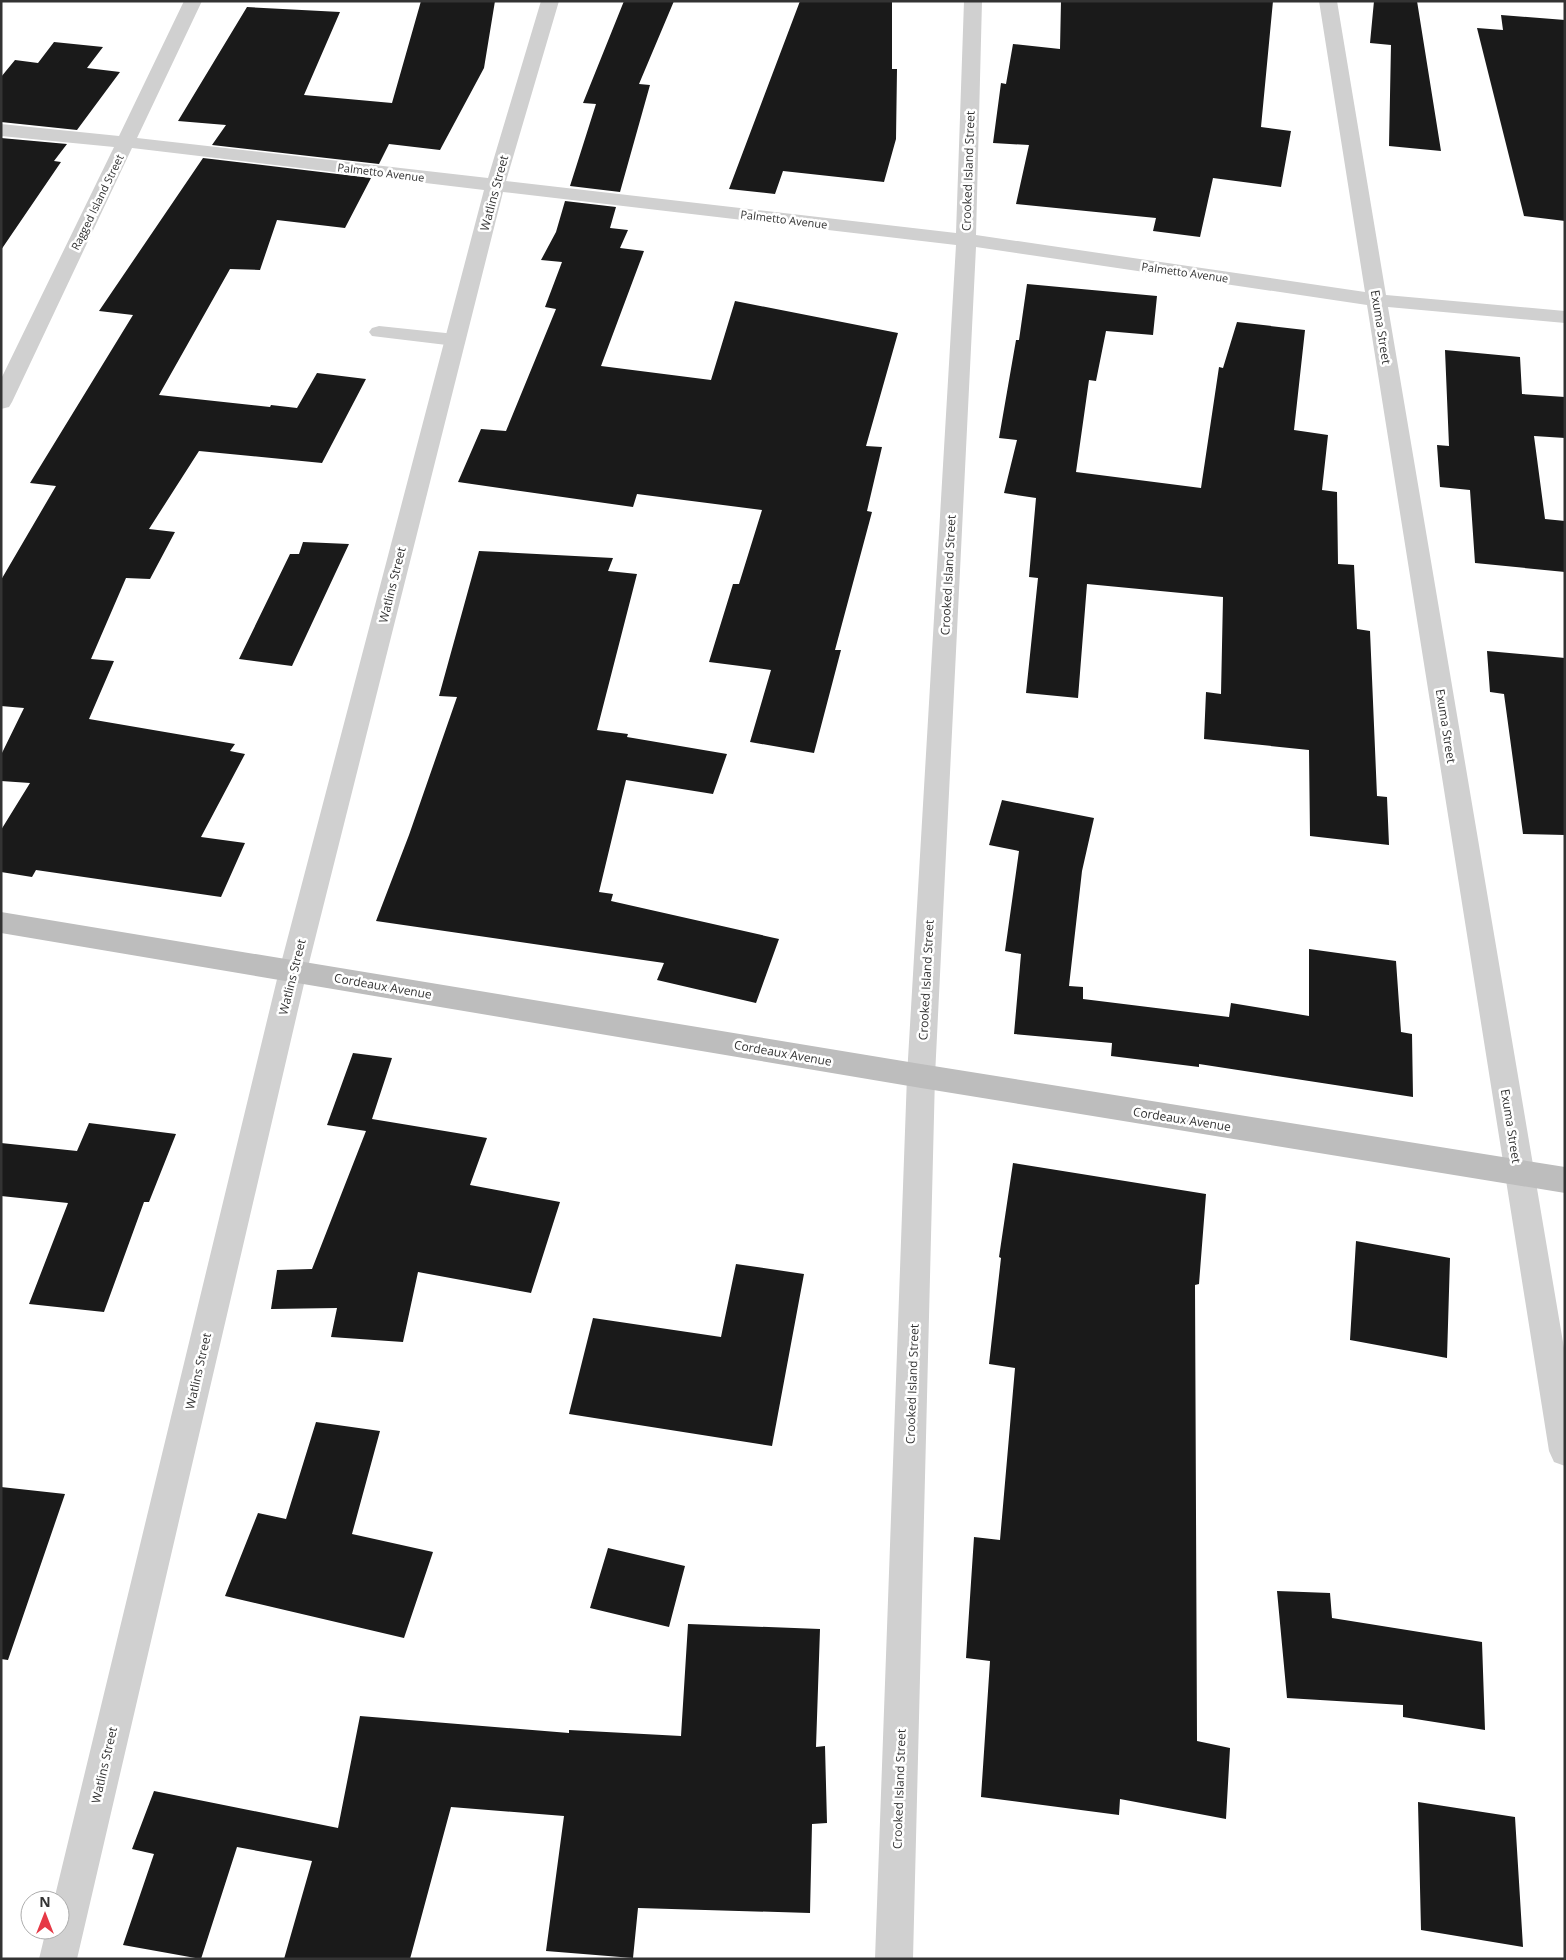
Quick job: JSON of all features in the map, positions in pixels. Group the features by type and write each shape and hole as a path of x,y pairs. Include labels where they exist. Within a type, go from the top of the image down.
{"street":[{"name":"Ragged Island Street","path":"1,402 193,1"},
{"name":"Watlins Street","path":"58,1959 293,971 495,186 550,1"},
{"name":"Crooked Island Street","path":"894,1959 921,1076 966,240 973,1"},
{"name":"Exuma Street","path":"1328,1 1565,1452"},
{"name":"Palmetto Avenue","path":"1,130 126,142 966,240 1377,300 1565,317"},
{"name":"Cordeaux Avenue","path":"1,922 921,1076 1565,1180"}],"lane":[{"path":"379,332 455,340"}],"building":[{"path":"421,1 495,1 484,68 440,150 389,144 379,164 212,145 226,125 178,121 247,7 340,12 304,95 392,103"},
{"path":"624,1 674,1 639,84 650,85 620,192 570,186 596,104 583,103"},
{"path":"800,1 892,1 892,69 897,69 896,139 884,182 783,171 775,194 729,189"},
{"path":"1061,1 1273,1 1261,127 1291,131 1281,187 1213,178 1200,237 1153,231 1156,218 1016,204 1029,145 993,143 1001,83 1006,84 1013,44 1060,49"},
{"path":"1374,1 1417,1 1441,151 1389,146 1391,45 1370,43"},
{"path":"1501,15 1565,20 1565,221 1524,216 1477,28 1503,30"},
{"path":"54,42 103,47 87,68 120,72 77,130 1,122 1,77 15,60 38,63"},
{"path":"1,138 67,144 54,161 61,162 1,250"},
{"path":"203,158 371,178 345,228 277,220 260,270 230,269 159,395 270,407 271,405 297,408 317,373 366,379 322,463 199,451 149,529 175,532 150,579 126,578 91,659 114,661 89,719 235,744 230,751 245,754 201,837 245,843 221,897 36,870 32,877 1,872 1,830 30,783 1,781 1,755 24,708 1,706 1,580 56,486 30,483 133,315 99,311"},
{"path":"565,201 616,207 610,228 628,230 620,248 644,251 601,366 711,380 735,301 898,333 866,446 882,447 867,511 872,512 835,650 841,650 814,753 750,742 771,670 709,662 733,584 739,584 762,510 637,494 633,507 458,482 481,429 506,431 556,309 545,307 562,262 541,260 556,232"},
{"path":"1027,284 1157,296 1153,335 1106,331 1096,381 1089,380 1076,472 1201,488 1219,367 1223,368 1237,322 1305,330 1294,430 1328,435 1322,490 1337,492 1338,564 1354,565 1357,629 1370,631 1377,796 1387,797 1389,845 1310,836 1309,750 1204,739 1206,692 1221,694 1223,597 1087,584 1078,698 1026,693 1038,578 1029,577 1036,498 1004,493 1017,440 999,438 1016,340 1019,340"},
{"path":"1445,350 1520,357 1522,394 1565,397 1565,438 1534,436 1545,519 1565,521 1565,572 1475,563 1470,490 1440,487 1437,445 1449,446"},
{"path":"303,542 349,544 292,666 239,659 290,554 299,554"},
{"path":"479,551 613,558 608,571 637,574 597,730 628,734 627,737 727,754 713,794 626,780 599,892 613,894 611,901 779,939 756,1003 657,980 664,963 376,921 409,835 457,697 439,696"},
{"path":"1487,651 1565,658 1565,835 1523,834 1504,694 1490,692"},
{"path":"1002,800 1094,818 1082,871 1069,986 1083,987 1083,999 1229,1017 1231,1003 1309,1016 1309,949 1396,961 1401,1032 1412,1034 1413,1097 1199,1064 1199,1067 1111,1056 1112,1043 1014,1034 1021,954 1005,951 1019,851 989,845"},
{"path":"353,1053 392,1058 372,1119 487,1138 470,1185 560,1202 531,1293 418,1272 403,1342 331,1337 337,1308 271,1309 277,1270 312,1269 366,1131 327,1125"},
{"path":"89,1123 176,1134 149,1202 144,1202 104,1312 29,1304 68,1203 1,1196 1,1143 77,1151"},
{"path":"1013,1163 1206,1194 1199,1284 1195,1285 1197,1741 1230,1748 1226,1819 1120,1799 1119,1815 981,1797 990,1661 966,1658 974,1537 1000,1540 1015,1368 989,1364 1001,1258 999,1257"},
{"path":"1356,1241 1450,1258 1447,1358 1350,1340"},
{"path":"736,1264 804,1274 772,1446 569,1414 593,1318 721,1337"},
{"path":"316,1422 380,1431 352,1534 433,1552 404,1638 225,1596 258,1513 286,1519"},
{"path":"1,1487 65,1494 8,1660 1,1659"},
{"path":"608,1548 685,1566 669,1627 590,1608"},
{"path":"1277,1591 1330,1593 1332,1618 1482,1642 1485,1730 1403,1717 1403,1705 1287,1698"},
{"path":"688,1624 820,1629 816,1747 825,1746 827,1823 812,1824 810,1913 638,1908 633,1958 546,1951 564,1816 451,1807 410,1959 284,1959 312,1861 237,1847 201,1959 123,1945 154,1854 132,1849 154,1791 338,1828 360,1716 569,1733 569,1730 681,1736"},
{"path":"1418,1802 1515,1817 1523,1947 1421,1930"}]}
